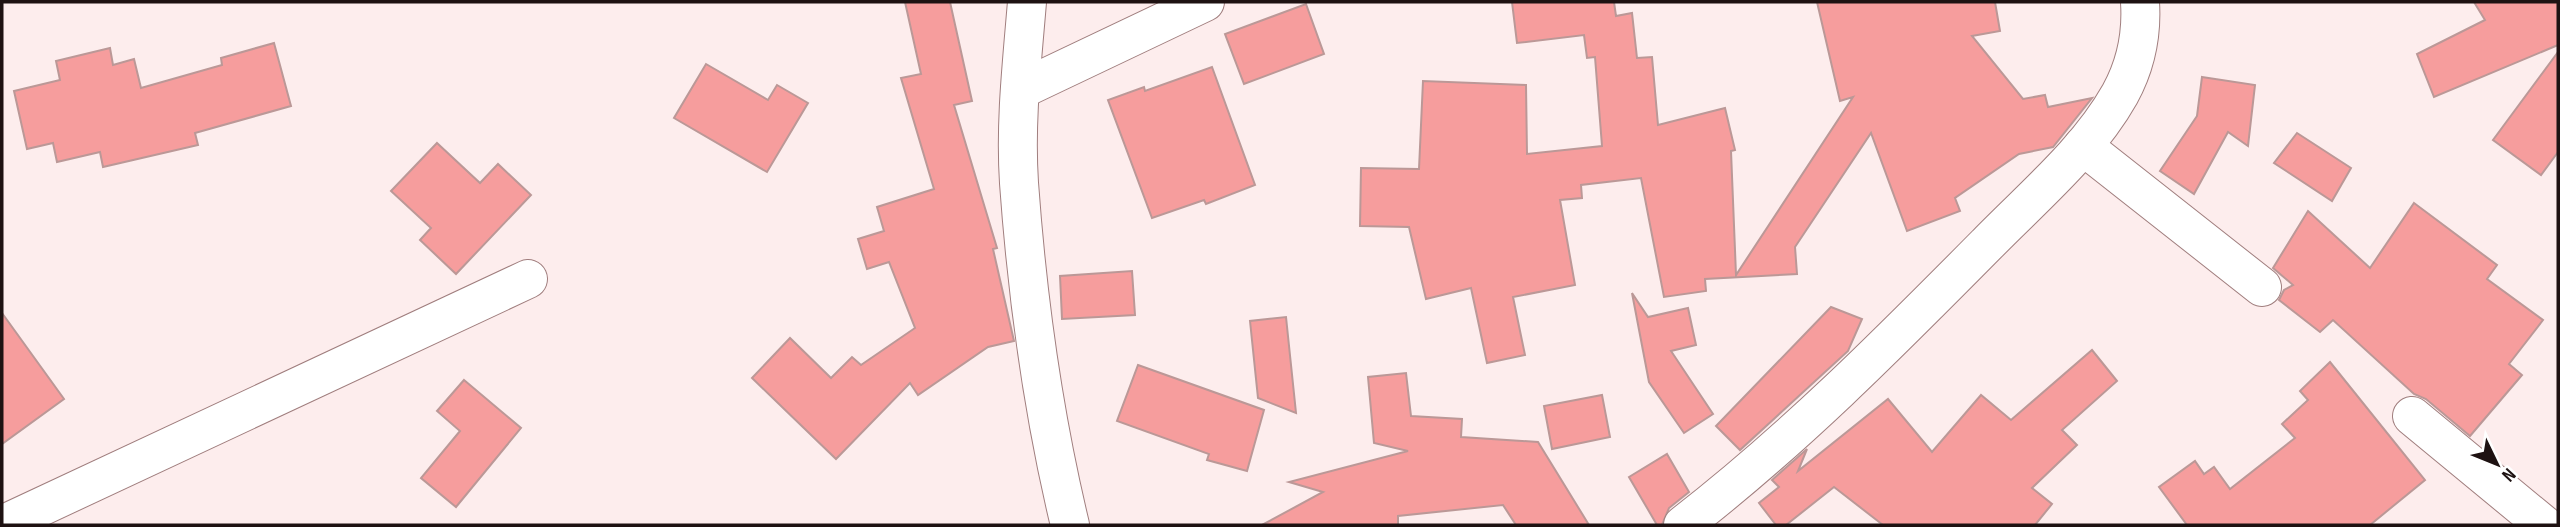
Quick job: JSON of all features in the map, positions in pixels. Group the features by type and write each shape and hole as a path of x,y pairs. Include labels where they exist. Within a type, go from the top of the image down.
{"street":[{"path":"1027,2 1020,90 1019,181 1035,330 1070,525"},
{"path":"1020,90 1205,2"},
{"path":"1683,525 1748,475 1847,386 2083,146 2121,92 2142,35 2140,2"},
{"path":"2083,146 2262,287"},
{"path":"2,525 528,279"},
{"path":"2412,415 2544,525"}],"building":[{"path":"905,2 950,2 972,101 954,105 997,248 993,249 1014,341 988,347 918,395 910,383 836,459 752,378 790,338 831,378 852,357 861,365 915,328 889,262 867,269 858,239 884,231 877,207 934,189 901,78 921,74"},
{"path":"1512,2 1614,2 1616,16 1632,13 1637,58 1652,57 1658,125 1725,108 1735,150 1731,151 1736,275 1853,97 1840,101 1817,2 1995,2 2000,31 1972,36 2023,99 2045,95 2048,107 2092,98 2053,147 2019,154 1955,198 1960,211 1907,231 1871,133 1795,247 1797,274 1705,279 1706,291 1664,297 1641,178 1581,185 1582,198 1560,200 1575,285 1513,297 1525,355 1487,363 1471,288 1426,299 1409,227 1360,226 1361,168 1419,169 1423,81 1526,85 1527,154 1602,146 1595,57 1587,58 1584,35 1517,43"},
{"path":"2474,2 2558,2 2558,45 2434,97 2417,54 2485,20"},
{"path":"1306,4 1324,54 1244,84 1225,34"},
{"path":"274,43 291,106 195,133 198,145 103,167 100,152 57,162 53,143 27,149 14,91 60,80 56,61 110,48 113,65 134,59 141,88 222,65 221,58"},
{"path":"2558,52 2558,152 2541,175 2493,140"},
{"path":"706,64 768,100 777,85 808,103 767,172 674,118"},
{"path":"1212,67 1255,185 1206,204 1204,200 1152,218 1108,100 1144,87 1145,91"},
{"path":"2202,77 2255,85 2248,146 2228,132 2194,194 2160,171 2197,116"},
{"path":"2297,133 2351,168 2332,201 2274,163"},
{"path":"437,143 480,183 498,164 531,195 456,274 420,240 431,228 391,191"},
{"path":"2414,203 2497,265 2487,279 2543,320 2509,364 2522,375 2470,436 2426,399 2414,394 2333,320 2320,332 2279,300 2284,290 2293,285 2273,268 2308,211 2370,268"},
{"path":"1132,271 1135,315 1062,319 1060,276"},
{"path":"1632,293 1648,317 1688,308 1696,345 1671,351 1713,414 1684,433 1649,382"},
{"path":"1831,307 1862,319 1848,351 1740,450 1716,426"},
{"path":"2,313 64,399 2,444"},
{"path":"1286,317 1296,413 1258,398 1250,321"},
{"path":"2092,350 2117,381 2062,430 2077,445 2032,488 2052,504 2035,525 1883,525 1834,487 1786,525 1776,525 1759,503 1779,487 1772,480 1807,449 1798,471 1888,399 1932,452 1981,395 2011,420"},
{"path":"2330,362 2425,480 2370,525 2187,525 2159,487 2195,461 2204,474 2214,467 2230,489 2295,438 2282,424 2308,400 2300,391"},
{"path":"1138,365 1264,410 1247,471 1207,460 1209,454 1117,421"},
{"path":"1406,373 1411,416 1462,419 1461,437 1538,442 1589,525 1516,525 1503,505 1398,516 1398,525 1262,525 1323,492 1289,482 1408,451 1374,443 1368,377"},
{"path":"464,380 521,428 456,507 421,478 460,431 437,411"},
{"path":"1602,395 1610,437 1552,449 1544,406"},
{"path":"1667,454 1689,492 1669,508 1662,525 1657,525 1629,477"}]}
